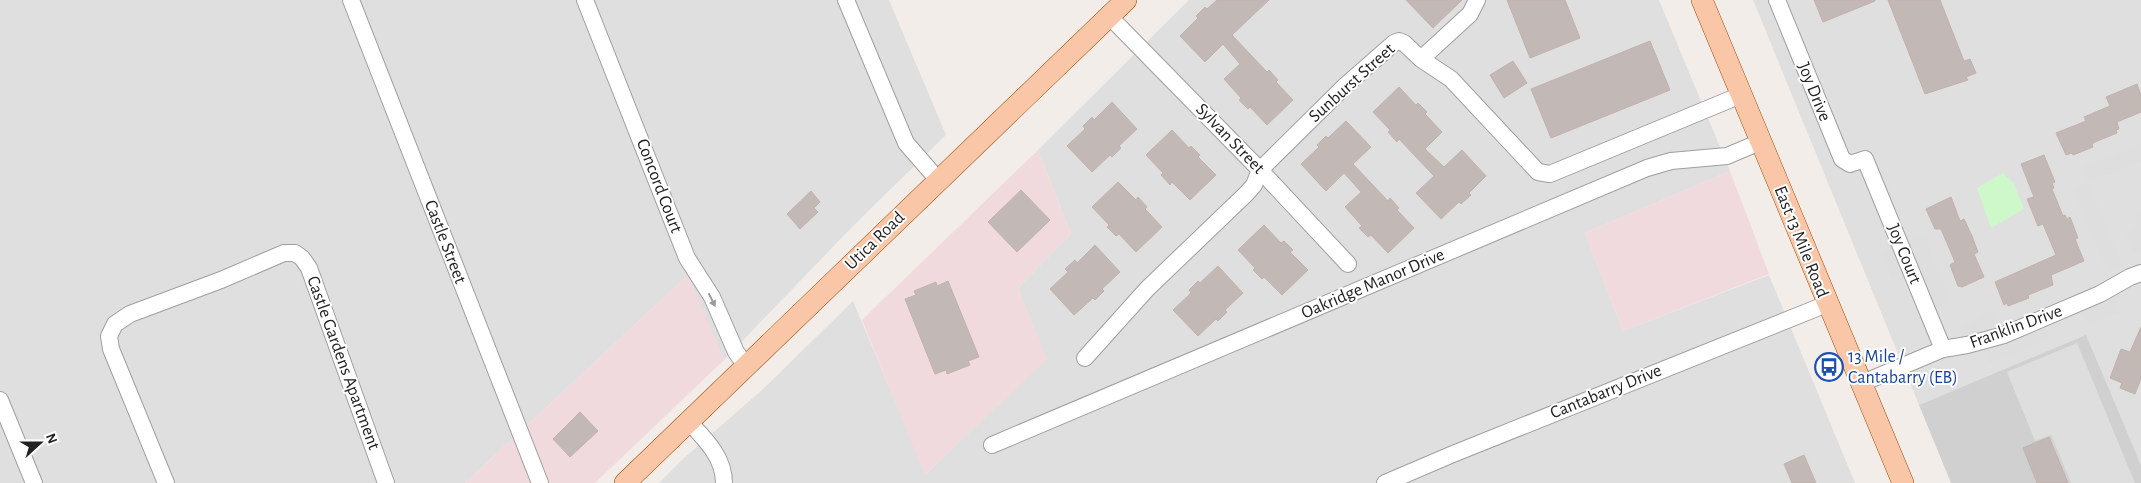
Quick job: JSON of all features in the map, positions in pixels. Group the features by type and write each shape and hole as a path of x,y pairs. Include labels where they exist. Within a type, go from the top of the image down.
{"main road":[{"name":"Utica Road","path":"624,483 1126,0"},
{"name":"East 13 Mile Road","path":"1702,0 1860,384 1903,483"}],"street":[{"name":"Castle Street","path":"350,0 540,483"},
{"name":"Concord Court","path":"585,0 687,258 712,297 736,352 746,366"},
{"path":"846,0 906,143 939,181"},
{"path":"1421,59 1470,14 1477,0"},
{"name":"Joy Drive","path":"1777,0 1842,159 1850,164 1865,159"},
{"name":"Sylvan Street","path":"1110,17 1260,170 1348,264"},
{"name":"Sunburst Street","path":"1085,358 1147,289 1246,194 1254,185 1260,170 1346,85 1398,41 1404,42 1421,59 1451,79 1538,172 1550,174 1741,95"},
{"name":"Oakridge Manor Drive","path":"992,445 1646,168 1671,162 1727,156 1760,142"},
{"name":"Joy Court","path":"1865,159 1943,349"},
{"name":"Castle Gardens Apartment","path":"166,483 111,348 109,336 115,324 130,314 284,253 295,253 302,258 309,268 386,483"},
{"name":"Franklin Drive","path":"1860,384 1943,349 1967,346 2004,334 2100,294 2141,273"},
{"name":"Cantabarry Drive","path":"1386,483 1453,454 1827,304"},
{"path":"0,400 34,483"},
{"path":"688,421 720,459 724,468 724,483"}],"shaded area":[{"path":"0,0 889,0 946,135 852,227 724,360 687,276 465,483 0,483"},
{"path":"1189,0 1659,0 1730,171 1585,233 1623,331 1769,275 1855,483 659,483 684,458 762,390 853,301 926,474 1046,359 1018,288 1071,234 1038,150"},
{"path":"1753,0 2141,0 2141,465 2085,336 1919,405"},
{"path":"2141,144 2141,161 2088,182 2083,167"},
{"path":"1038,150 1071,234 1018,288 1047,359 925,475 862,320"},
{"path":"1730,171 1769,274 1623,331 1585,233"},
{"path":"2088,183 2123,267 2108,273 2073,189"},
{"path":"2141,212 2141,250 2133,253 2125,233 2140,227 2135,214"},
{"path":"1923,233 1950,302 1936,308 1908,239"},
{"path":"1893,246 1903,272 1891,277 1880,252"},
{"path":"688,275 724,360 595,483 465,483"},
{"path":"2114,299 2120,312 2088,325 2083,312"},
{"path":"1993,311 1999,324 1967,338 1962,326"},
{"path":"2045,326 2050,339 1989,364 1984,351"},
{"path":"2086,335 2141,465 2141,483 1951,483 1919,405"},
{"path":"2077,343 2135,483 2071,483 2051,435 2035,441 2007,372"}],"green space":[{"path":"2003,173 2014,184 2024,209 1991,228 1977,188"}],"building":[{"path":"1217,0 1269,0 1232,35 1267,72 1269,70 1278,80 1276,82 1293,100 1267,125 1250,107 1248,109 1239,100 1241,98 1224,79 1240,64 1223,44 1205,62 1180,36 1198,18 1196,16 1205,7 1207,9"},
{"path":"1406,0 1462,0 1433,28"},
{"path":"1507,0 1565,0 1580,38 1530,58"},
{"path":"1814,0 1875,0 1875,1 1823,22"},
{"path":"1888,0 1940,0 1964,61 1970,59 1976,73 1966,77 1968,80 1925,94"},
{"path":"1650,41 1670,90 1551,138 1531,89"},
{"path":"1513,61 1527,83 1504,98 1490,75"},
{"path":"2137,84 2141,95 2141,112 2117,122 2119,129 2116,130 2117,133 2095,142 2092,144 2093,147 2073,155 2072,153 2066,155 2056,133 2086,121 2084,117 2110,106 2106,97"},
{"path":"1399,87 1416,105 1418,103 1427,112 1425,114 1442,132 1425,149 1444,167 1462,150 1486,176 1469,193 1471,195 1461,204 1459,202 1441,219 1416,193 1434,176 1399,139 1397,142 1388,132 1390,130 1373,112"},
{"path":"1112,102 1137,129 1119,146 1121,148 1112,157 1110,155 1092,172 1067,146 1085,129 1083,126 1092,117 1094,120"},
{"path":"1346,121 1371,147 1353,164 1388,201 1390,198 1399,208 1397,210 1414,228 1388,253 1371,235 1368,237 1359,228 1362,226 1345,207 1361,192 1344,173 1326,191 1301,164 1319,147 1317,145 1326,136 1328,138"},
{"path":"1172,130 1189,148 1191,146 1200,155 1198,157 1216,175 1190,200 1172,182 1170,185 1161,175 1163,173 1146,155"},
{"path":"2044,155 2055,182 2052,183 2054,188 2052,189 2063,216 2065,215 2067,219 2070,217 2078,238 2075,239 2084,261 2051,275 2053,285 2028,295 2029,298 2008,306 2007,303 2004,305 1995,282 2056,255 2043,224 2038,226 2027,199 2034,197 2021,164"},
{"path":"1118,182 1136,200 1138,197 1147,207 1145,209 1162,227 1136,252 1119,234 1116,236 1107,227 1109,225 1092,207"},
{"path":"1021,190 1050,220 1017,252 988,222"},
{"path":"811,191 820,202 814,208 818,212 800,229 787,214"},
{"path":"1951,197 1960,221 1964,219 1972,236 1978,252 1974,254 1984,277 1962,287 1958,286 1950,265 1955,262 1941,229 1935,229 1926,209"},
{"path":"1264,225 1281,243 1284,241 1293,250 1290,252 1308,270 1282,295 1264,277 1262,279 1253,270 1255,268 1238,250"},
{"path":"1095,245 1120,272 1102,289 1104,291 1095,300 1093,298 1074,315 1050,289 1068,272 1065,269 1075,260 1077,263"},
{"path":"1218,266 1243,293 1225,310 1227,312 1218,321 1216,319 1198,336 1173,310 1191,293 1189,290 1198,281 1200,283"},
{"path":"948,281 979,357 968,361 970,365 947,374 946,370 935,374 905,299 916,295 914,291 936,282 937,286"},
{"path":"2141,327 2141,379 2135,394 2120,388 2122,383 2110,378 2121,349 2130,352"},
{"path":"580,412 598,431 570,457 553,439"},
{"path":"2049,437 2068,483 2037,483 2023,448"},
{"path":"1804,455 1816,483 1792,483 1784,464"}],"place":[{"name":"13 Mile / Cantabarry (EB)","path":"1829,367"}]}
